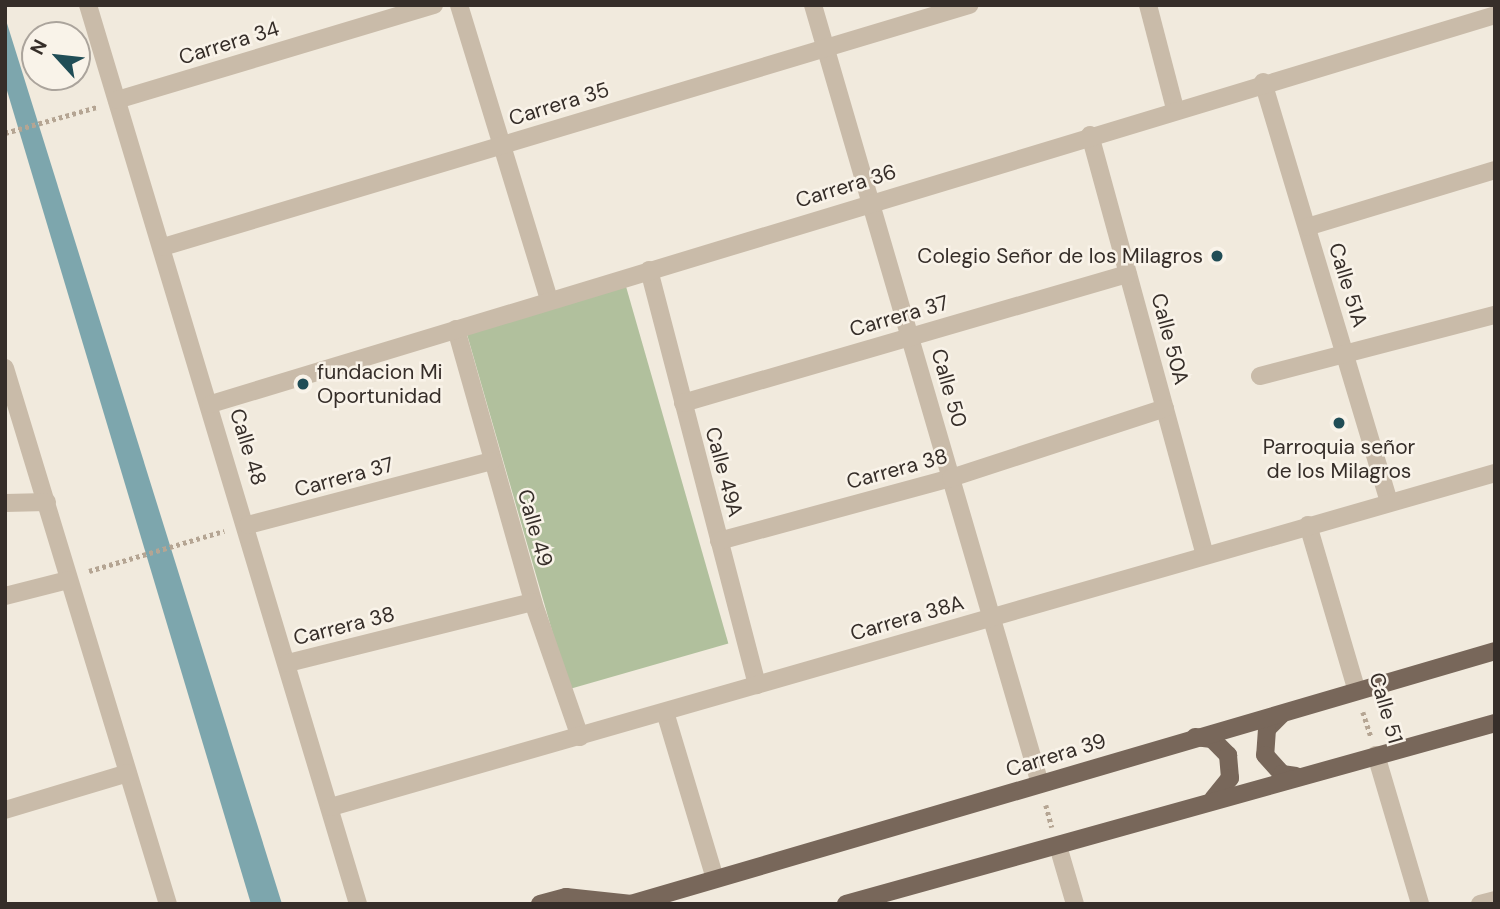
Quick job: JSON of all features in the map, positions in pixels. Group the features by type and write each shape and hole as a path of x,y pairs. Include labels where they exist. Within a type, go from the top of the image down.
{"main road":[{"name":"Carrera 39","path":"632,904 1190,737 1287,712 1495,651"},
{"path":"1287,712 1275,718 1263,741 1271,766 1296,776"},
{"path":"846,904 1058,846 1296,776 1495,723"},
{"path":"1190,737 1212,739 1231,766 1225,788 1207,802"},
{"path":"540,904 566,897 632,904"}],"street":[{"name":"Calle 48","path":"88,5 248,525 358,904"},
{"name":"Carrera 34","path":"117,100 434,5"},
{"path":"459,5 498,146 549,300"},
{"name":"Calle 50","path":"813,5 873,202 1040,784"},
{"name":"Carrera 35","path":"163,247 969,5"},
{"path":"1147,5 1175,109"},
{"name":"Carrera 36","path":"211,404 1264,82 1495,15"},
{"name":"Calle 51A","path":"1264,82 1389,502"},
{"name":"Calle 50A","path":"1090,135 1205,555"},
{"path":"1307,227 1495,170"},
{"name":"Calle 49A","path":"649,270 757,685"},
{"name":"Carrera 37","path":"683,403 1128,274"},
{"path":"1260,376 1495,316"},
{"name":"Calle 49","path":"456,329 533,602 580,737"},
{"path":"5,369 128,773 163,902"},
{"name":"Carrera 38","path":"719,541 951,478 1165,408"},
{"name":"Carrera 37","path":"248,525 492,461"},
{"name":"Carrera 38A","path":"331,807 1495,472"},
{"path":"5,503 47,502"},
{"name":"Calle 51","path":"1308,525 1357,691"},
{"path":"5,596 68,580"},
{"name":"Carrera 38","path":"288,663 533,602"},
{"path":"665,712 715,879"},
{"name":"Calle 51","path":"1376,755 1420,904"},
{"path":"5,810 128,773"},
{"path":"1058,846 1075,904"},
{"path":"1480,904 1495,900"}],"path":[{"path":"5,133 65,118 117,100"},
{"path":"112,562 248,525"},
{"name":"Calle 51","path":"1357,691 1376,755"},
{"path":"1040,784 1058,846"}],"green space":[{"path":"625,283 728,643 569,689 465,329"}],"water":[{"path":"5,17 21,68 21,91 28,91 282,904 251,904 5,84"}],"place":[{"name":"Colegio Señor de los Milagros","path":"1217,256"},
{"name":"fundacion Mi Oportunidad","path":"303,384"},
{"name":"Parroquia señor de los Milagros","path":"1339,423"}]}
